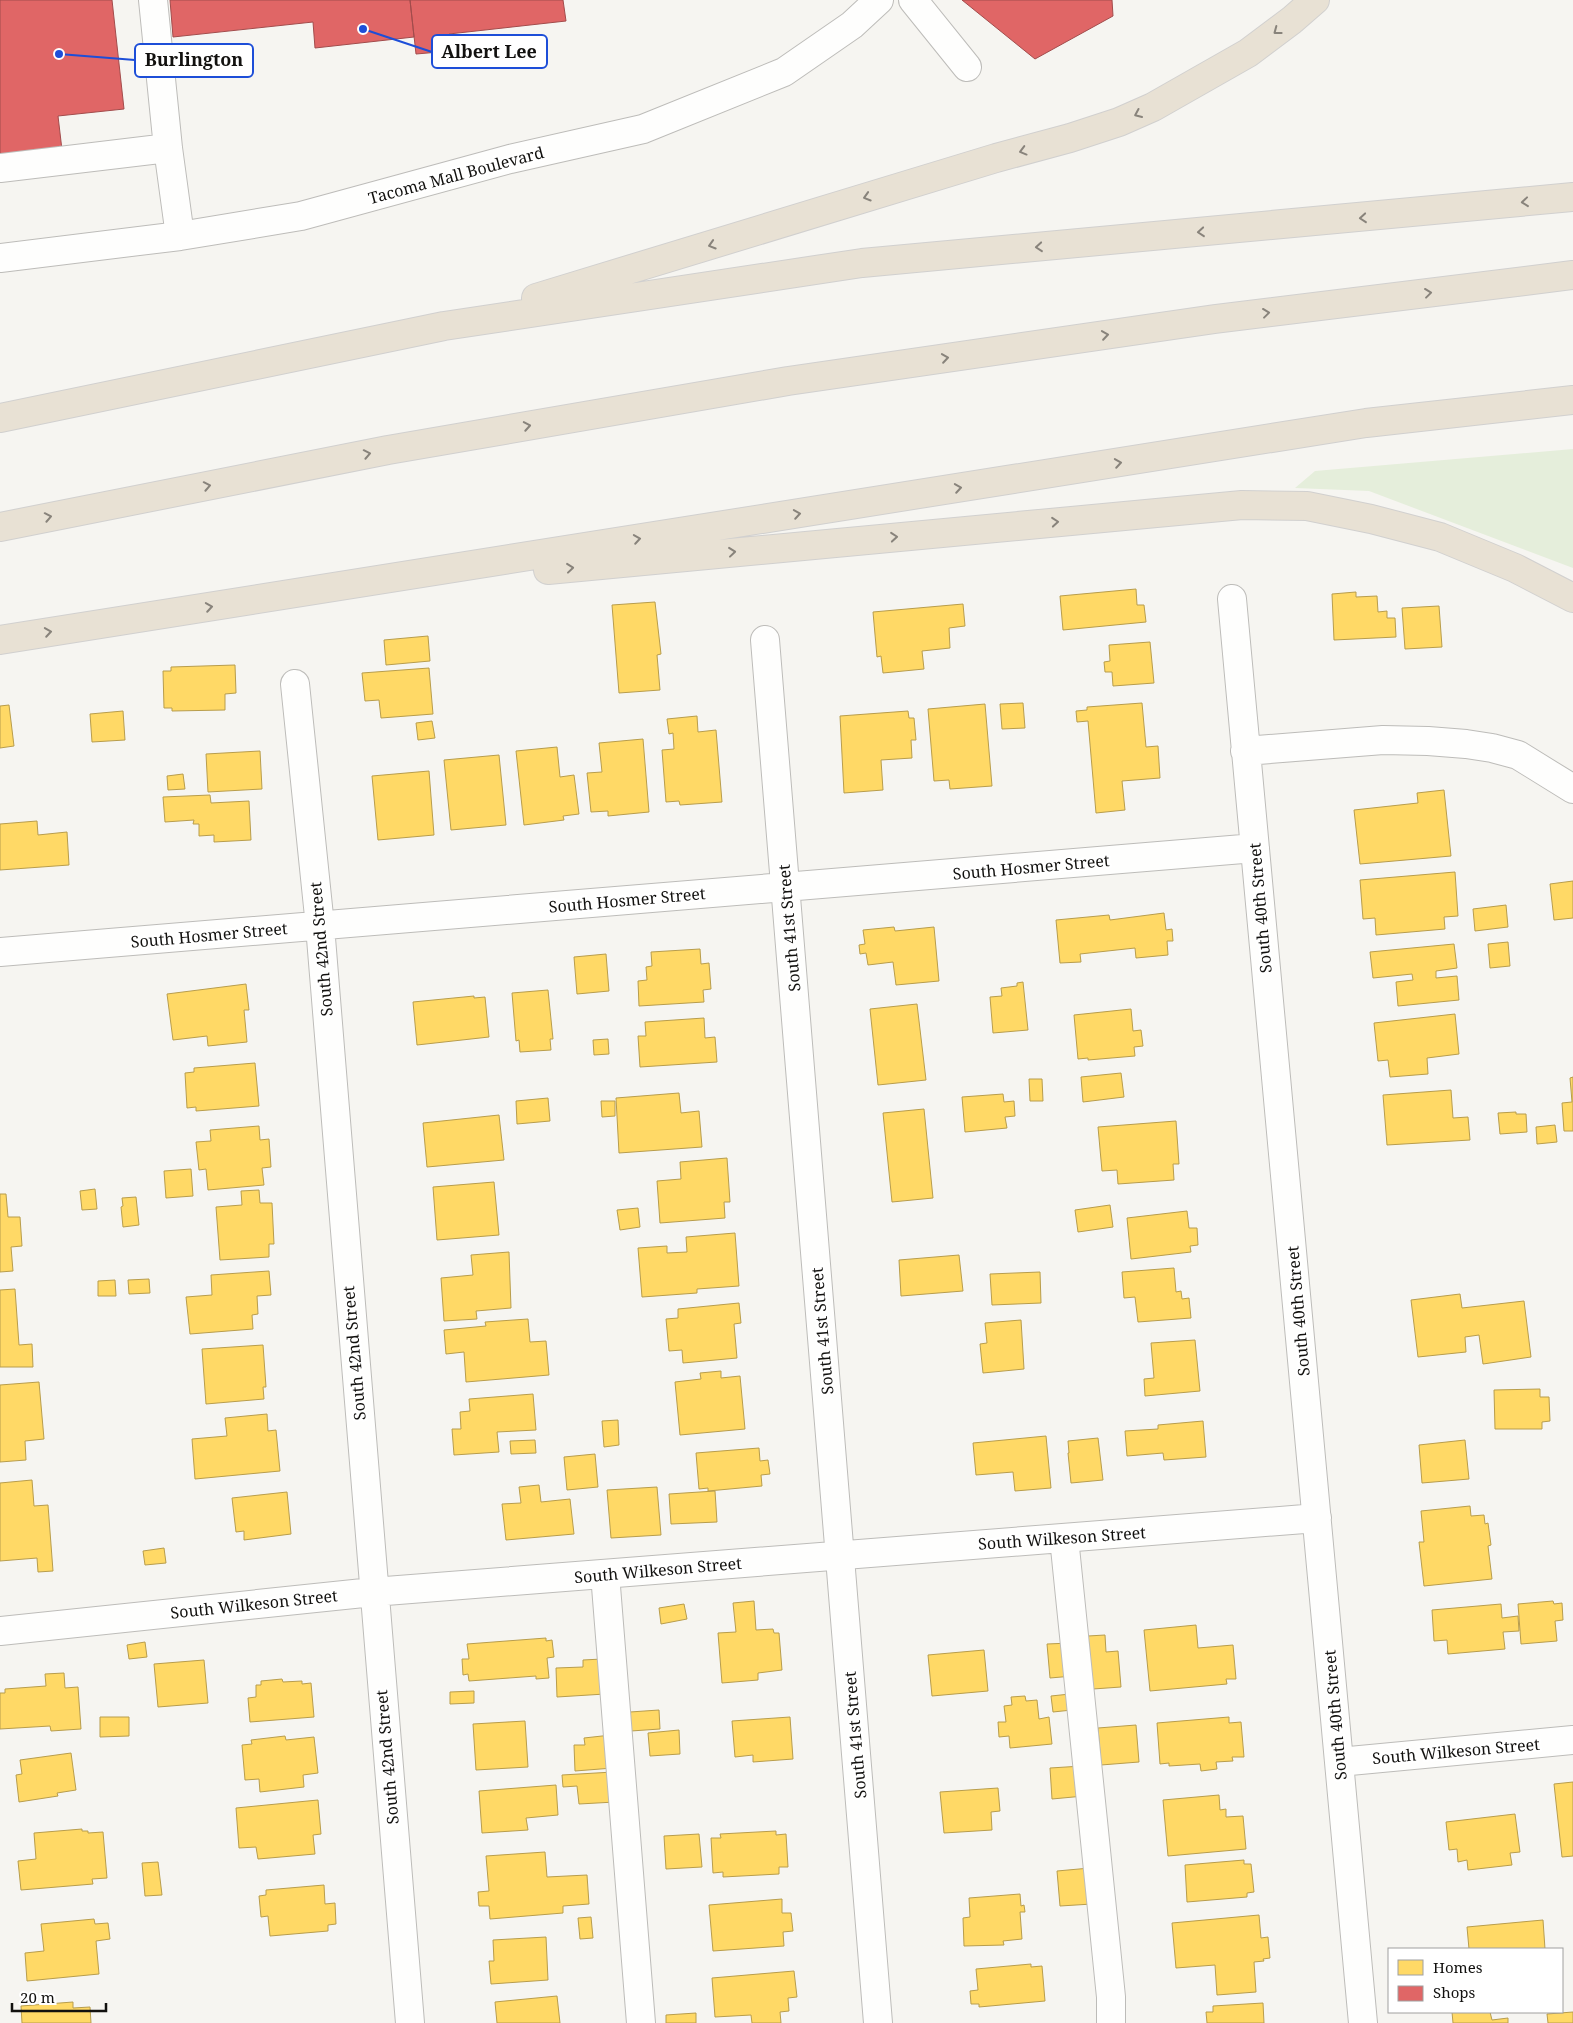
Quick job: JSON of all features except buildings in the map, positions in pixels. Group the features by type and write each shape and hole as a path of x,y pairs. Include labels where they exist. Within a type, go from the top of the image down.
{"highway":[{"path":"444,326 1119,122 1152,107 1248,53 1315,0"},
{"path":"0,418 444,326 862,263 1573,197"},
{"path":"0,527 388,450 788,380 1215,319 1573,275"},
{"path":"0,640 1366,423 1573,400"},
{"path":"260,598 1242,505 1307,506 1371,519 1440,537 1515,568 1573,598"}],"street":[{"path":"153,0 168,148 180,236"},
{"name":"Tacoma Mall Boulevard","path":"0,258 180,236 301,216 510,159 643,129 784,72 852,25 879,0"},
{"path":"912,0 967,67"},
{"path":"0,168 168,148"},
{"name":"South 40th Street","path":"1232,599 1363,2023"},
{"name":"South 41st Street","path":"765,640 878,2023"},
{"name":"South 42nd Street","path":"294,684 320,926 373,1592 410,2023"},
{"path":"1246,751 1341,742 1428,741 1492,748 1518,755 1573,789"},
{"name":"South Hosmer Street","path":"0,952 1255,848"},
{"name":"South Wilkeson Street","path":"0,1631 373,1592 1317,1518"},
{"path":"1064,1538 1111,1996 1111,2023"},
{"path":"605,1574 641,2023"},
{"name":"South Wilkeson Street","path":"1339,1762 1573,1740"}],"green space":[{"path":"1573,449 1573,568 1369,491 1295,488 1315,471"}],"place":[{"name":"Albert Lee","path":"363,29"},
{"name":"Burlington","path":"59,54"}]}
